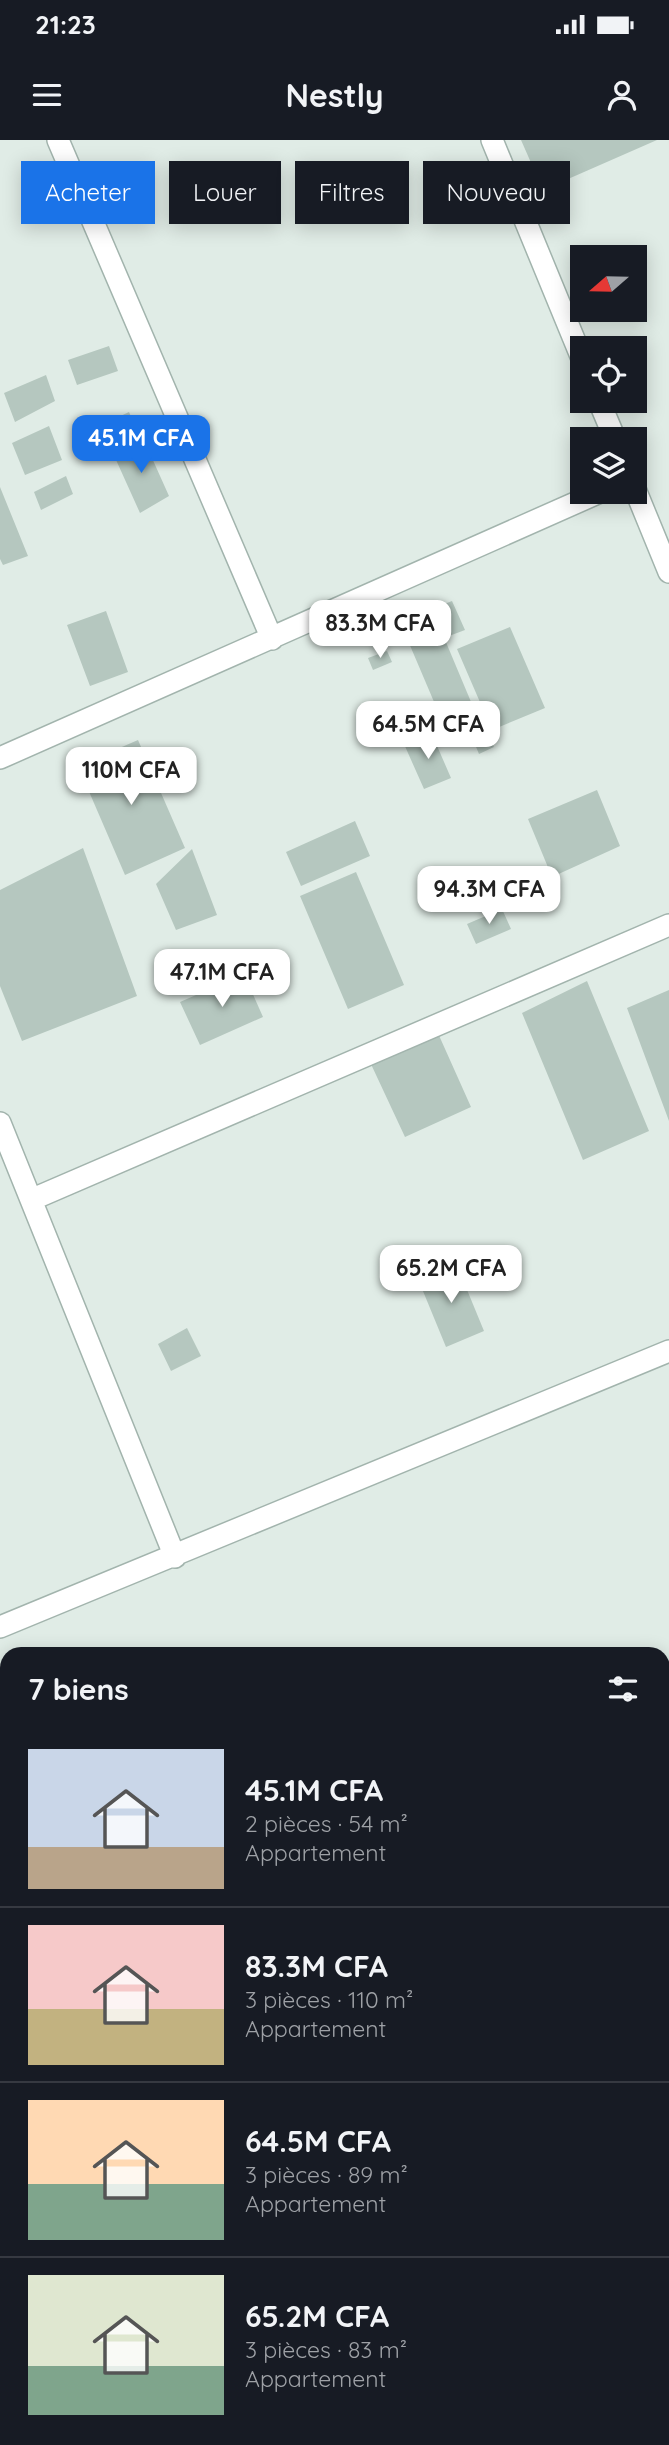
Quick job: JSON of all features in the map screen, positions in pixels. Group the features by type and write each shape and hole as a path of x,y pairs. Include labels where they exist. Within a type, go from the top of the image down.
{"street":[{"path":"58,140 272,639"},
{"path":"492,140 573,336"},
{"path":"0,758 573,504"},
{"path":"641,504 669,572"},
{"path":"33,1199 669,925"},
{"path":"0,1123 33,1199 175,1557"},
{"path":"0,1627 669,1351"}],"building":[{"path":"521,140 657,140 570,178 570,161 530,161"},
{"path":"109,346 118,371 77,385 68,360"},
{"path":"46,375 55,401 15,422 4,393"},
{"path":"129,412 138,433 103,450 95,428"},
{"path":"49,426 62,460 25,475 12,443"},
{"path":"143,438 169,496 140,513 112,451"},
{"path":"66,476 73,494 41,510 34,492"},
{"path":"0,487 28,556 3,565 0,559"},
{"path":"452,601 465,630 449,636 437,607"},
{"path":"106,611 128,672 90,686 67,625"},
{"path":"435,616 474,709 443,723 403,629"},
{"path":"510,627 545,708 492,730 457,649"},
{"path":"387,651 392,662 373,670 368,658"},
{"path":"476,710 494,747 479,754 463,716"},
{"path":"431,732 451,778 424,789 404,744"},
{"path":"138,740 185,848 125,875 78,766"},
{"path":"597,790 620,846 552,877 528,819"},
{"path":"355,821 370,856 301,886 286,852"},
{"path":"83,848 137,996 22,1041 0,986 0,890"},
{"path":"192,849 217,915 176,930 156,884"},
{"path":"356,872 404,985 348,1009 300,896"},
{"path":"502,909 511,929 476,944 467,924"},
{"path":"244,974 263,1017 200,1045 180,1002"},
{"path":"587,981 649,1131 583,1160 522,1013"},
{"path":"669,990 669,1121 627,1008"},
{"path":"437,1031 471,1107 405,1137 370,1062"},
{"path":"456,1263 484,1331 446,1347 418,1279"},
{"path":"187,1328 201,1356 171,1371 158,1344"}]}
